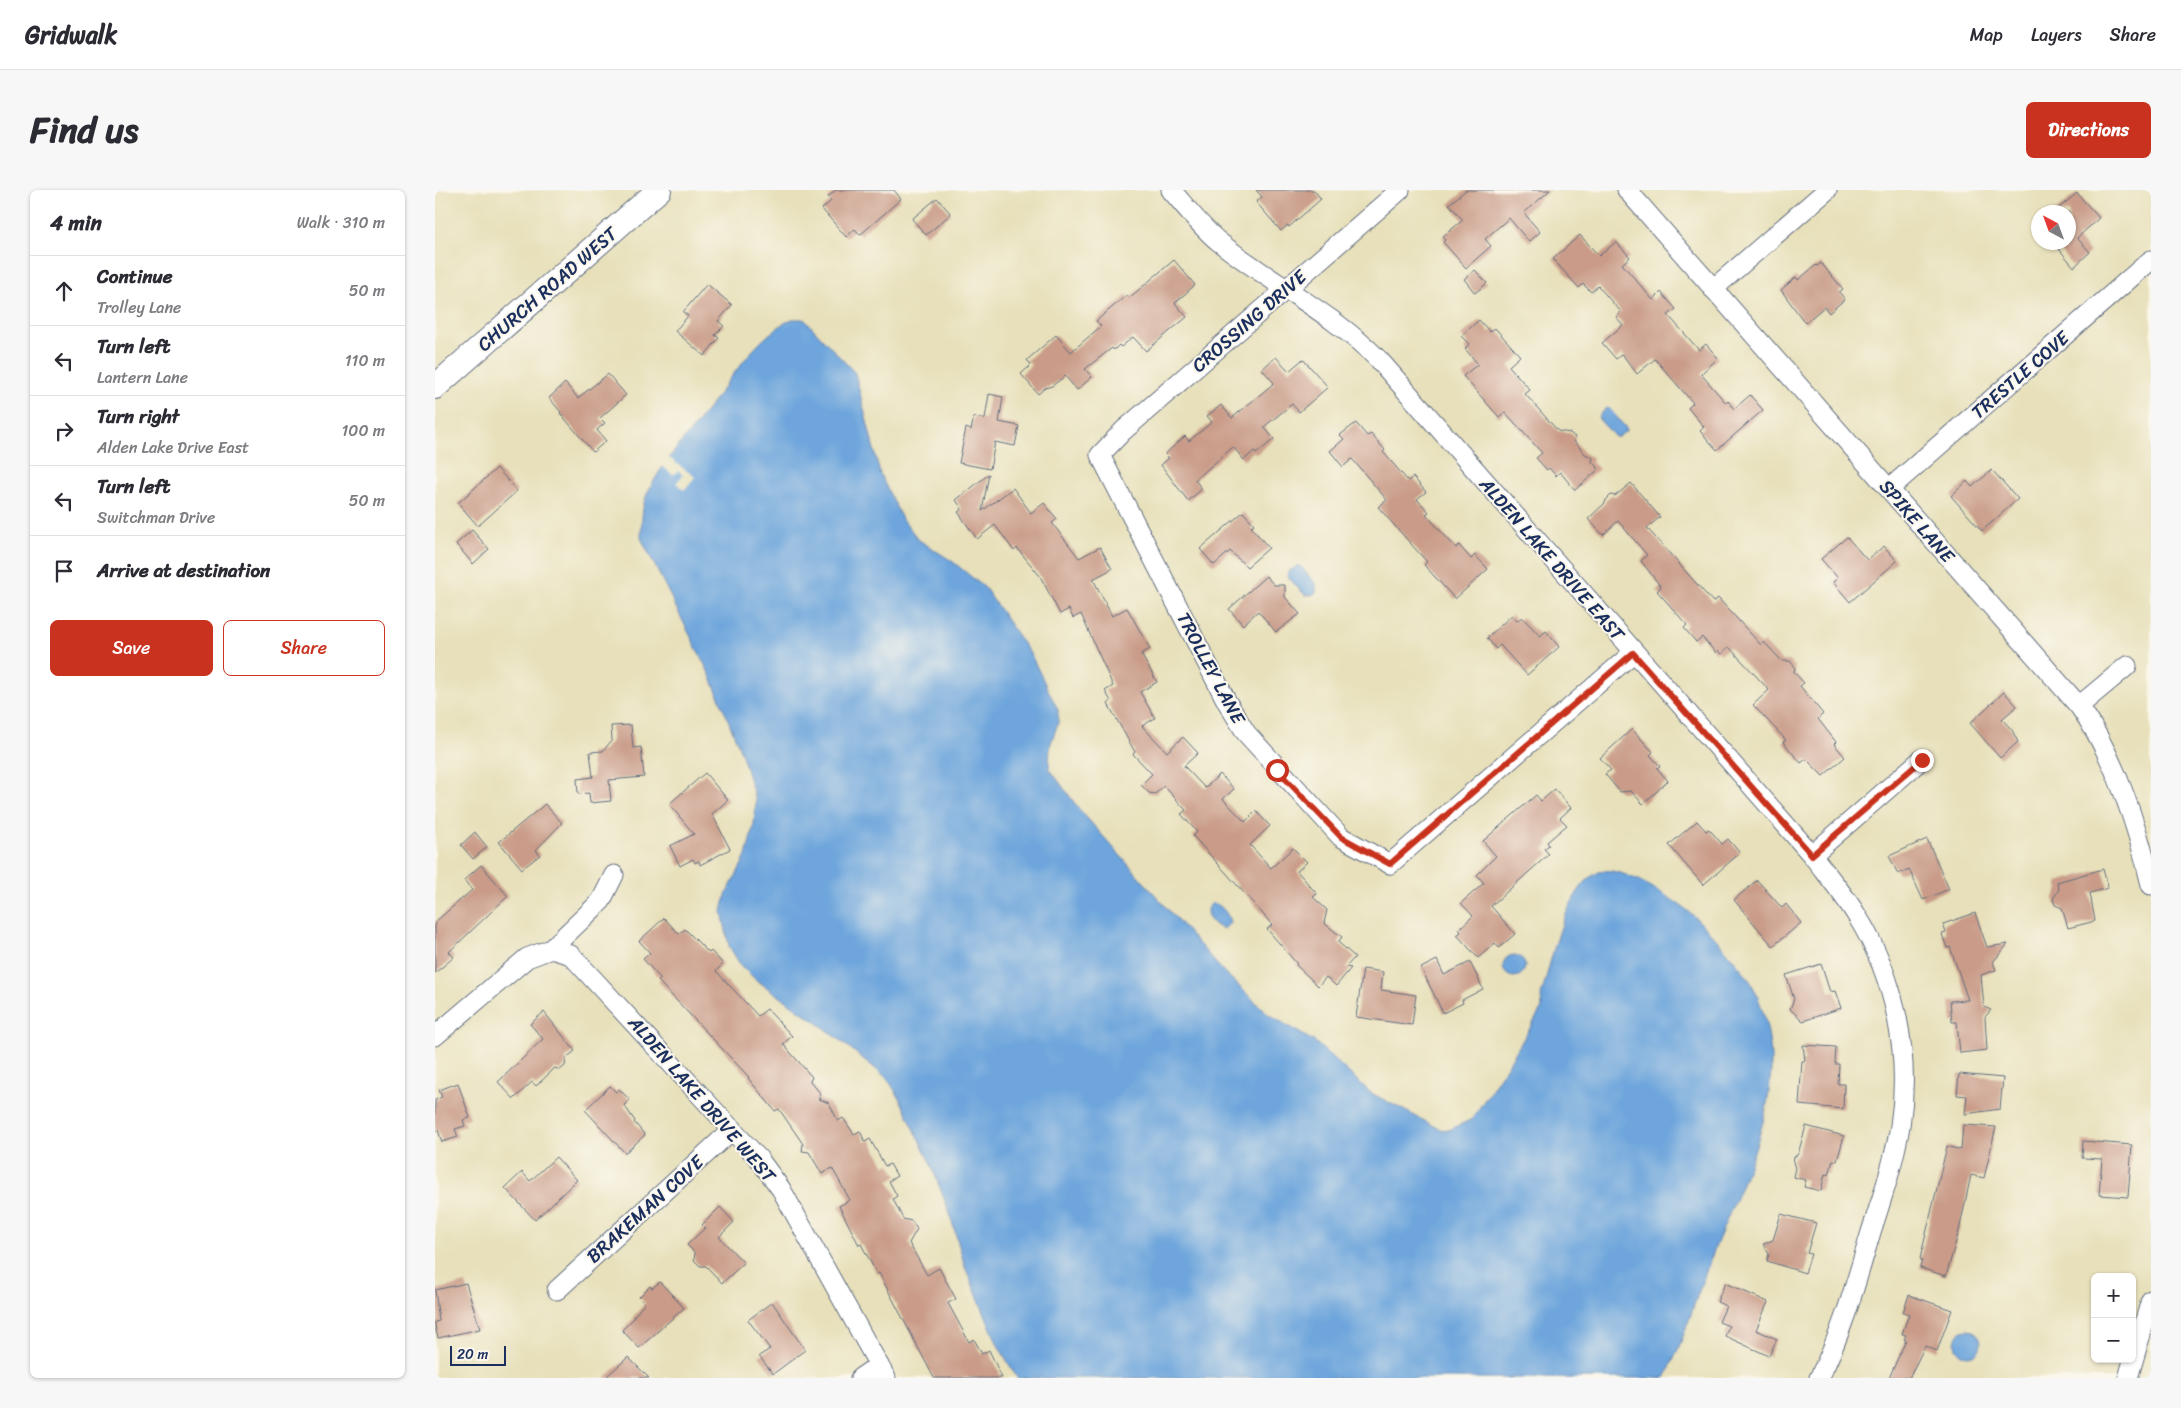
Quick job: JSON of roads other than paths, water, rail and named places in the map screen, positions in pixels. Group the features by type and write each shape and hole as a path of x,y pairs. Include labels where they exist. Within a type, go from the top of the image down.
{"street":[{"name":"CHURCH ROAD WEST","path":"435,387 659,190"},
{"name":"ALDEN LAKE DRIVE EAST","path":"1171,190 1216,239 1269,278 1287,288 1349,332 1379,361 1812,855 1857,916 1883,968 1898,1019 1903,1080 1900,1126 1881,1201 1849,1306 1835,1344 1819,1378"},
{"name":"CROSSING DRIVE","path":"1100,455 1123,430 1400,190"},
{"name":"SPIKE LANE","path":"1627,190 2079,706 2095,727 2107,752 2131,818 2151,886"},
{"path":"1713,288 1827,190"},
{"name":"TRESTLE COVE","path":"1889,489 2151,260"},
{"name":"TROLLEY LANE","path":"1100,455 1231,710 1246,733 1341,837 1390,864 1633,653"},
{"path":"2079,706 2127,666"},
{"path":"1812,855 1922,760"},
{"path":"435,1036 513,968 540,951 551,949 601,901 614,875"},
{"name":"ALDEN LAKE DRIVE WEST","path":"551,949 563,951 580,963 759,1159 781,1189 882,1372"},
{"name":"BRAKEMAN COVE","path":"557,1290 733,1129"},
{"path":"2128,1378 2151,1300"},
{"path":"860,1378 882,1372"}],"water":[{"path":"792,319 804,319 855,373 880,474 902,519 919,540 952,561 985,588 1031,655 1058,710 1058,723 1050,746 1049,768 1079,809 1222,970 1268,1014 1315,1042 1371,1093 1440,1129 1449,1130 1472,1119 1542,1008 1541,996 1568,909 1587,880 1599,872 1620,873 1647,885 1693,915 1715,937 1750,981 1762,1008 1771,1057 1770,1085 1758,1139 1749,1165 1665,1378 1017,1378 998,1345 965,1267 950,1214 932,1167 899,1097 887,1078 826,1029 755,979 741,966 729,946 722,911 726,895 746,856 754,824 756,801 741,752 710,675 641,538 644,503 653,482 754,349 778,327"},
{"path":"1606,408 1609,408 1626,428 1626,431 1618,437 1615,437 1598,418"},
{"path":"1299,565 1316,584 1316,592 1312,595 1305,595 1287,576 1288,572"},
{"path":"1212,903 1221,907 1228,916 1230,923 1224,929 1209,919 1207,909"},
{"path":"1510,955 1518,955 1525,962 1525,970 1518,977 1510,977 1503,970 1503,962"},
{"path":"1968,1330 1977,1334 1981,1343 1977,1352 1968,1356 1959,1352 1955,1343 1959,1334"}]}
